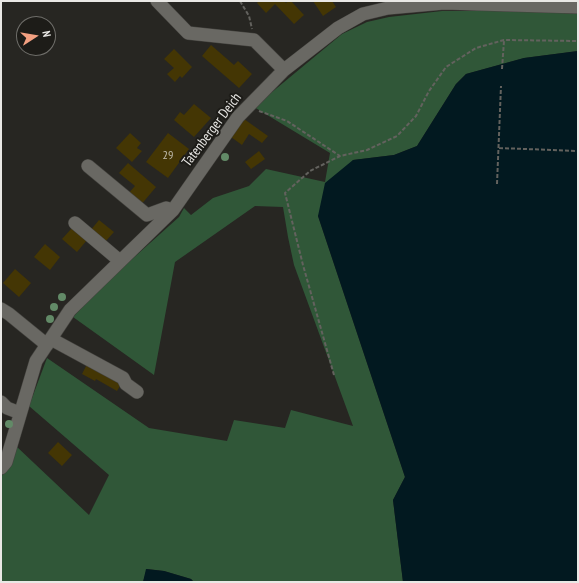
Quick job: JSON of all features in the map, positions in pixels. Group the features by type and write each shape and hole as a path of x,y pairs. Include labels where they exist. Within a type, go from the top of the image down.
{"street":[{"path":"157,1 188,33 254,40 284,70"},
{"name":"Tatenberger Deich","path":"1,468 6,462 36,361 70,310 173,210 238,117 284,70 338,28 363,14 388,8 433,2 497,3 578,7"},
{"path":"88,166 147,215 166,208 173,210"},
{"path":"76,223 120,261"},
{"path":"1,309 49,342 123,378 126,384 137,392"},
{"path":"1,402 8,408 20,413"}],"path":[{"path":"240,1 249,16 254,40"},
{"path":"334,375 303,265 285,193 310,171 340,156 367,150 397,136 416,116 429,92 446,66 476,48 504,40 578,41"},
{"path":"502,69 504,40"},
{"path":"497,184 502,86"},
{"path":"264,114 288,121 340,156"},
{"path":"499,148 578,151"}],"green space":[{"path":"442,11 532,11 578,14 578,51 524,58 466,74 456,84 417,146 394,155 353,160 318,216 405,477 393,500 403,582 194,582 191,579 164,571 147,569 143,582 1,582 1,477 10,464 16,446 89,515 109,475 29,406 47,358 149,428 227,441 234,420 285,428 291,410 353,426 294,265 283,207 255,206 175,262 154,375 73,317 101,287 179,217 184,208 191,215 213,198 249,186 266,169 325,182 330,153 254,107 342,34 367,22 389,17"}],"water":[{"path":"578,51 578,582 403,582 393,500 405,477 318,216 325,183 353,160 394,155 417,146 456,84 466,74 524,58"},
{"path":"146,569 164,571 191,579 194,582 143,582"}],"building":[{"path":"259,1 284,1 286,3 291,1 304,15 294,24 275,4 266,13 257,3"},
{"path":"313,1 332,1 336,7 323,16"},
{"path":"211,45 234,65 238,61 252,74 239,88 202,56"},
{"path":"174,49 192,67 182,78 180,76 175,82 167,74 174,68 164,59"},
{"path":"194,104 211,118 194,137 174,120 180,112 184,115"},
{"path":"244,119 268,136 262,143 249,134 242,145 231,137"},
{"path":"130,133 141,143 137,148 142,151 132,162 116,148"},
{"path":"168,133 189,149 168,178 146,162"},
{"path":"259,151 265,159 251,169 245,162"},
{"path":"128,163 156,187 140,206 127,195 135,186 119,173"},
{"path":"99,220 114,232 105,242 90,231"},
{"path":"72,228 87,240 77,252 62,239"},
{"path":"45,244 60,257 50,270 34,257"},
{"path":"15,269 31,283 19,297 3,283"},
{"path":"88,362 123,381 117,391 96,379 95,381 82,374"},
{"path":"58,442 72,455 62,466 48,453"}]}
